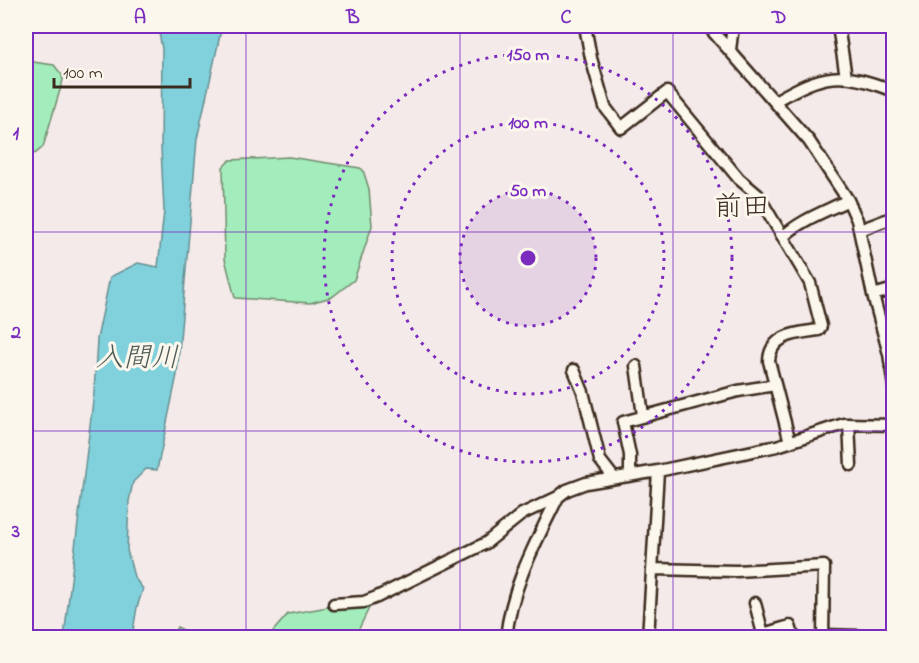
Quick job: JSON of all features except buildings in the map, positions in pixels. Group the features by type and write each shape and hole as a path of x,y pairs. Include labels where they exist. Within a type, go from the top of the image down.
{"street":[{"path":"585,26 591,58 605,107 621,128 667,92 739,179 758,195 810,283 821,326 819,330 798,333 775,342 771,347 769,361 790,442"},
{"path":"708,26 809,141 848,200 860,230 873,295 889,354 893,384"},
{"path":"730,50 733,26"},
{"path":"838,26 846,77"},
{"path":"775,101 817,79 846,77 867,81 894,91"},
{"path":"783,237 817,215 848,200"},
{"path":"860,230 894,218"},
{"path":"873,295 894,289"},
{"path":"636,366 643,415"},
{"path":"574,370 583,392 600,460 614,478"},
{"path":"630,476 630,455 622,422 738,391 775,386"},
{"path":"849,424 851,465"},
{"path":"334,604 364,602 377,597 486,543 522,514 558,497 567,490 586,483 658,471 790,442 833,426 894,425"},
{"path":"648,638 658,471"},
{"path":"506,638 508,616 525,566 558,497"},
{"path":"652,569 736,571 824,566 823,636 860,636"},
{"path":"754,603 763,636 790,626 794,638"}],"green space":[{"path":"26,61 54,65 63,80 43,147 36,153 26,156"},
{"path":"289,157 363,170 369,189 372,226 354,280 332,297 310,303 235,298 225,259 223,167 230,160"},
{"path":"26,381 31,382 26,473"},
{"path":"334,606 370,606 355,637 272,638 273,631 288,614"},
{"path":"177,627 189,633 195,632 200,637 172,637"}],"water":[{"name":"入間川","path":"158,26 222,26 197,139 177,375 157,470 146,469 133,482 129,501 127,550 134,577 143,589 137,607 132,637 64,637 94,393 97,339 110,277 138,263 158,267 164,211 161,148 162,49"}],"district":[{"name":"前田","path":"742,208"}]}
